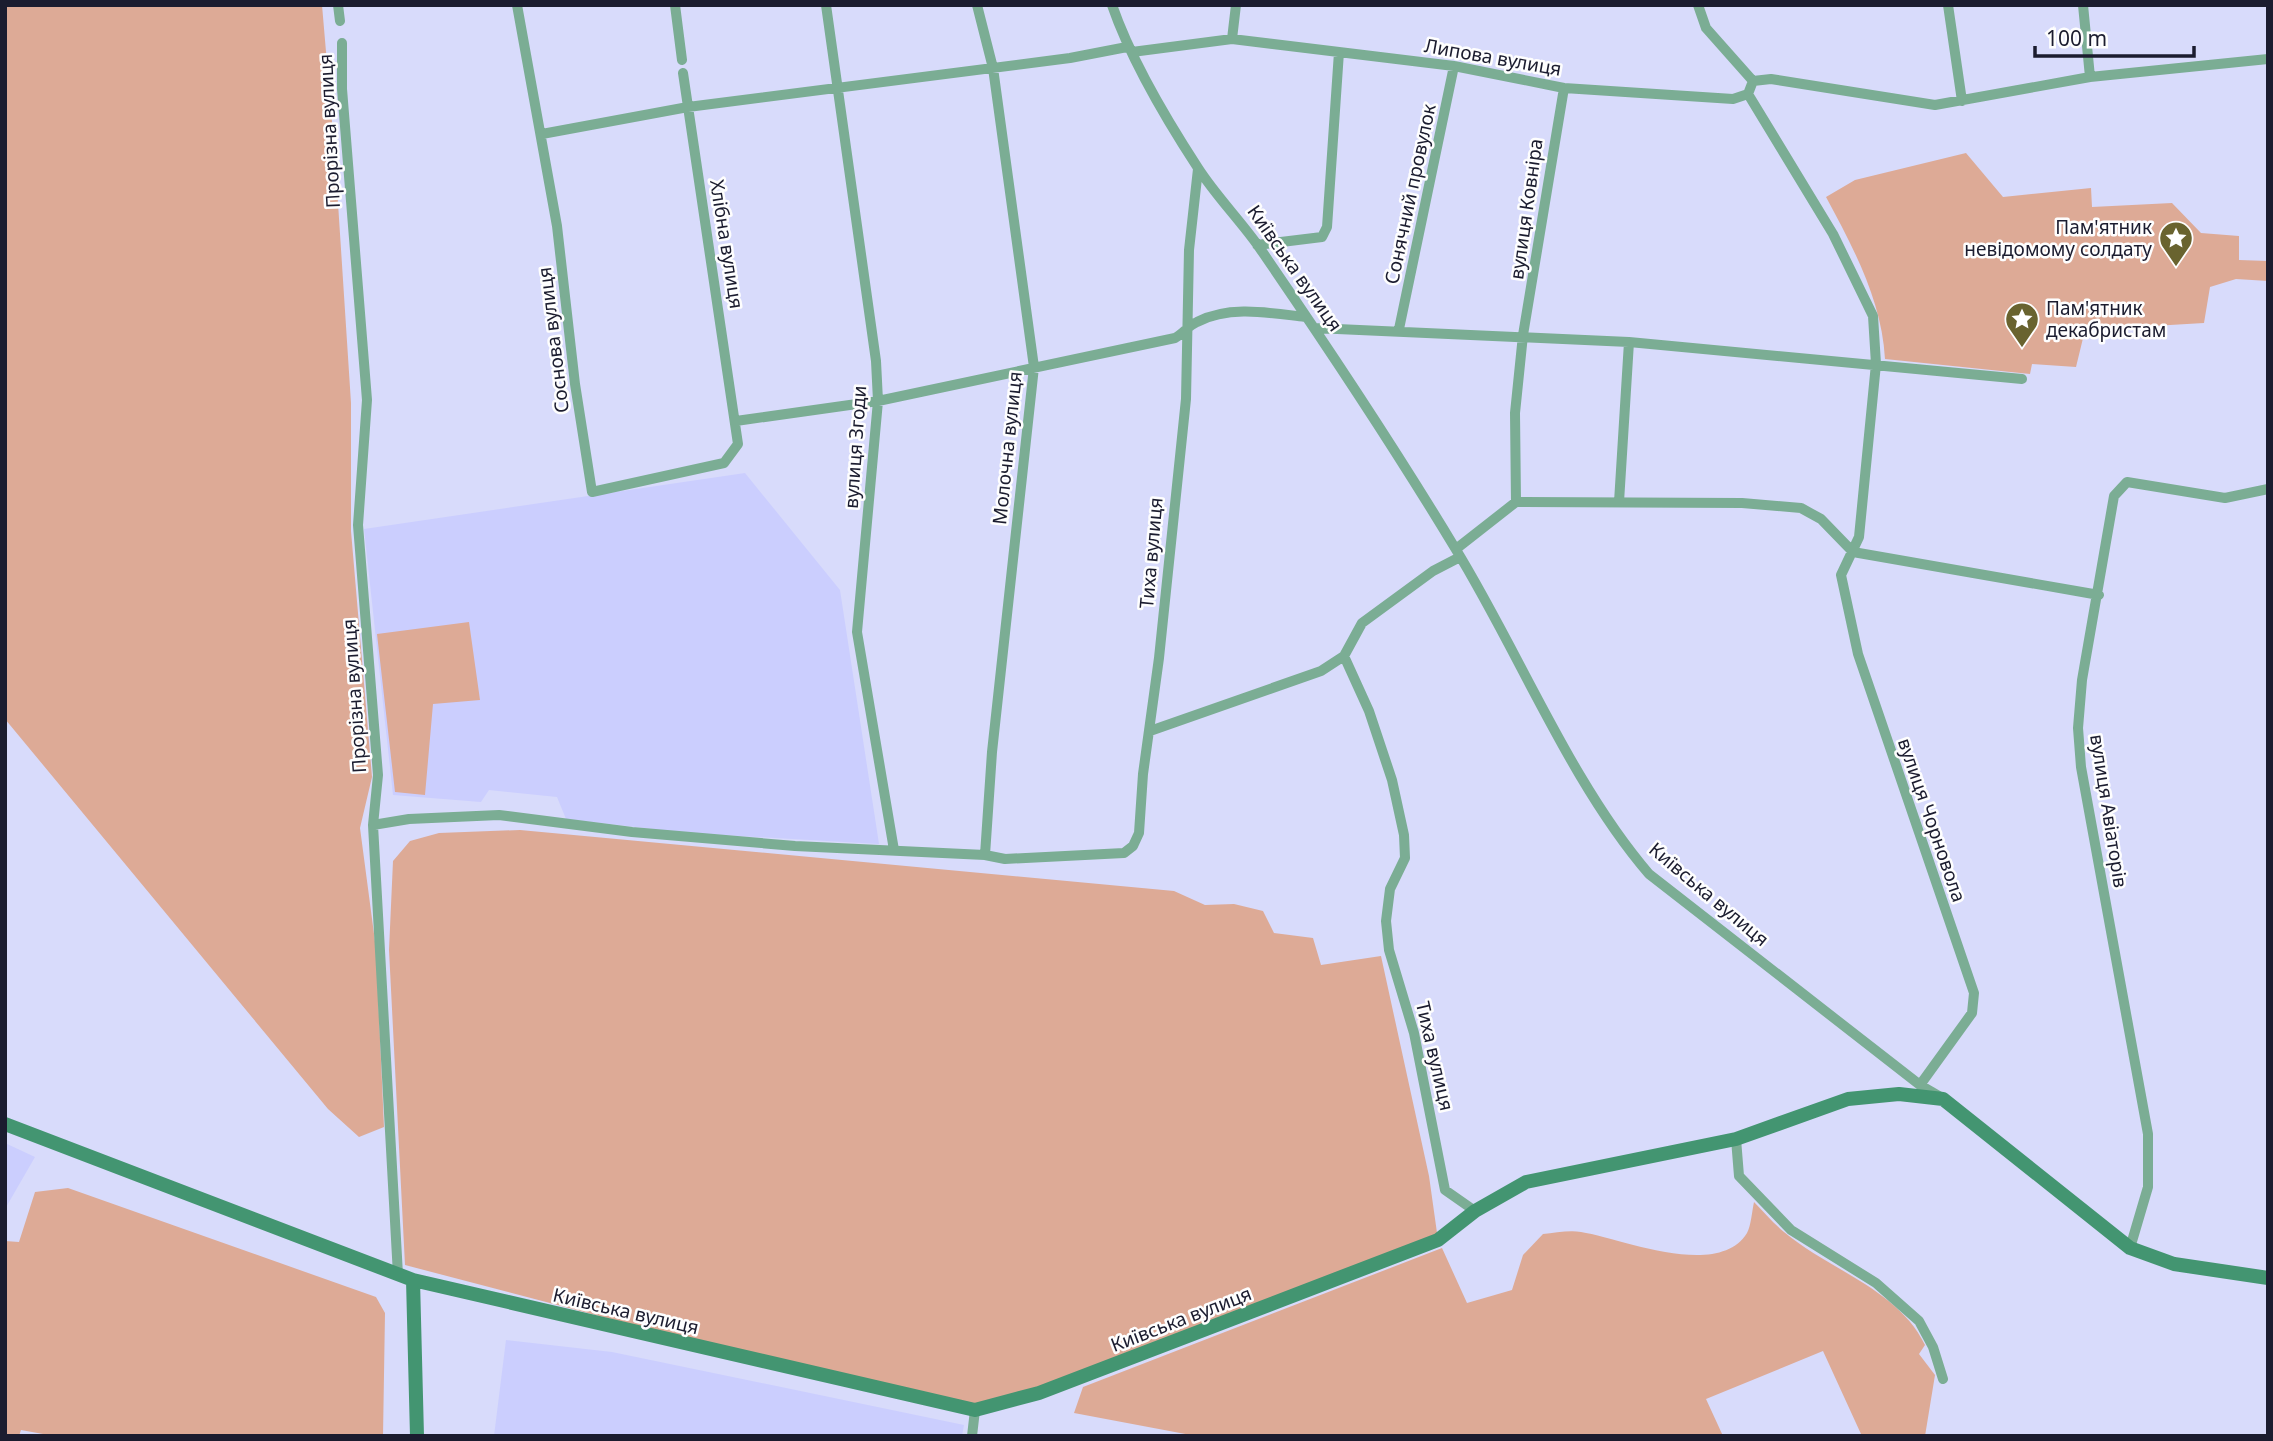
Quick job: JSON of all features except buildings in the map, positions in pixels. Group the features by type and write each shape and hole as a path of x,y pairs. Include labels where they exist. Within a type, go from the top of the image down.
{"street":[{"path":"338,5 340,21"},
{"name":"Соснова вулиця","path":"517,5 542,134 592,492 724,463 738,444 736,421"},
{"path":"675,5 682,60"},
{"name":"вулиця Згоди","path":"826,5 876,361 878,401 857,632 894,850"},
{"name":"Молочна вулиця","path":"977,5 993,68 1034,367 992,752 985,855"},
{"name":"Київська вулиця","path":"1112,5 1130,50 1198,169 1257,245 1315,328 1458,553 1501,625 1546,714 1625,845 1649,874 1920,1085 1943,1099 2130,1248 2174,1264 2268,1278"},
{"path":"1232,39 1236,5"},
{"path":"1698,5 1706,28 1753,81"},
{"path":"1948,5 1962,101"},
{"path":"2083,5 2090,76"},
{"name":"Липова вулиця","path":"542,134 688,107 1232,39 1454,66 1564,88 1732,99 1748,94"},
{"name":"Прорізна вулиця","path":"342,43 344,117 367,400 358,525 378,775 373,825 398,1275"},
{"path":"1257,245 1312,240 1322,237 1327,227 1339,52"},
{"path":"1753,81 1771,79 1936,105 2090,76 2268,60"},
{"name":"Сонячний провулок","path":"1399,329 1454,66"},
{"name":"Хлібна вулиця","path":"683,73 736,421"},
{"path":"1748,94 1753,81"},
{"name":"вулиця Ковніра","path":"1522,335 1564,88"},
{"name":"вулиця Чорновола","path":"1748,94 1841,250 1873,316 1876,364 1859,537 1842,575 1858,654 1974,993 1972,1013 1920,1085"},
{"name":"Тиха вулиця","path":"985,855 1005,859 1124,853 1133,846 1139,833 1186,399 1189,250 1198,169"},
{"path":"736,421 878,401 1175,338 1186,328 1219,314 1244,311 1305,317"},
{"path":"1315,328 1399,329 1629,342 2022,379"},
{"path":"1516,502 1516,413 1522,335"},
{"path":"1619,502 1629,342"},
{"name":"вулиця Авіаторів","path":"2130,1248 2148,1187 2148,1134 2081,767 2078,728 2082,680 2099,595 2114,496 2127,482 2225,498 2268,489"},
{"path":"1150,731 1299,679 1344,656 1362,623 1458,553 1516,502 1742,503 1801,508 1821,519 1853,552 2099,595"},
{"name":"Тиха вулиця","path":"1344,656 1369,711 1392,780 1404,835 1405,858 1390,890 1386,921 1389,950 1414,1033 1445,1190 1475,1211"},
{"path":"373,825 409,819 499,815 693,838 985,855"},
{"name":"Київська вулиця","path":"5,1124 413,1280 975,1410 1039,1393 1438,1240 1475,1211 1526,1182 1736,1139 1849,1099 1899,1094 1943,1099"},
{"path":"1736,1139 1739,1175 1791,1230 1876,1283 1919,1321 1933,1347 1943,1379"},
{"path":"413,1280 417,1436"},
{"path":"972,1436 975,1410"}],"shaded area":[{"path":"5,5 322,5 351,403 351,531 372,777 360,828 376,949 384,1127 359,1137 328,1109 5,719"},
{"path":"1966,153 2003,197 2091,188 2092,207 2172,203 2201,233 2239,236 2239,260 2268,261 2268,281 2236,279 2210,287 2204,323 2085,330 2076,367 2032,364 2030,374 1885,359 1883,337 1872,295 1856,255 1826,197 1855,180"},
{"path":"745,473 840,590 879,844 688,833 566,819 557,797 489,790 481,802 393,795 364,529"},
{"path":"469,622 480,700 433,704 425,795 395,792 377,634"},
{"path":"520,830 1174,891 1205,905 1234,904 1263,911 1274,933 1313,938 1321,965 1381,956 1429,1176 1438,1240 975,1410 931,1403 405,1265 389,950 393,861 410,841 439,833"},
{"path":"5,1143 35,1157 5,1209"},
{"path":"68,1188 376,1297 385,1313 383,1436 54,1436 21,1430 19,1436 5,1436 5,1241 19,1242 35,1192"},
{"path":"1754,1202 1784,1232 1880,1295 1898,1309 1913,1326 1925,1345 1919,1354 1935,1375 1925,1436 1861,1434 1823,1351 1706,1399 1723,1436 1196,1436 1074,1413 1083,1387 1442,1248 1467,1303 1512,1290 1523,1255 1543,1234 1576,1231 1668,1252 1714,1254 1733,1247 1747,1233"},
{"path":"506,1340 612,1352 964,1425 962,1436 494,1436"}],"place":[{"name":"Пам'ятник невідомому солдату","path":"2176,268"},
{"name":"Пам'ятник декабристам","path":"2022,349"}]}
